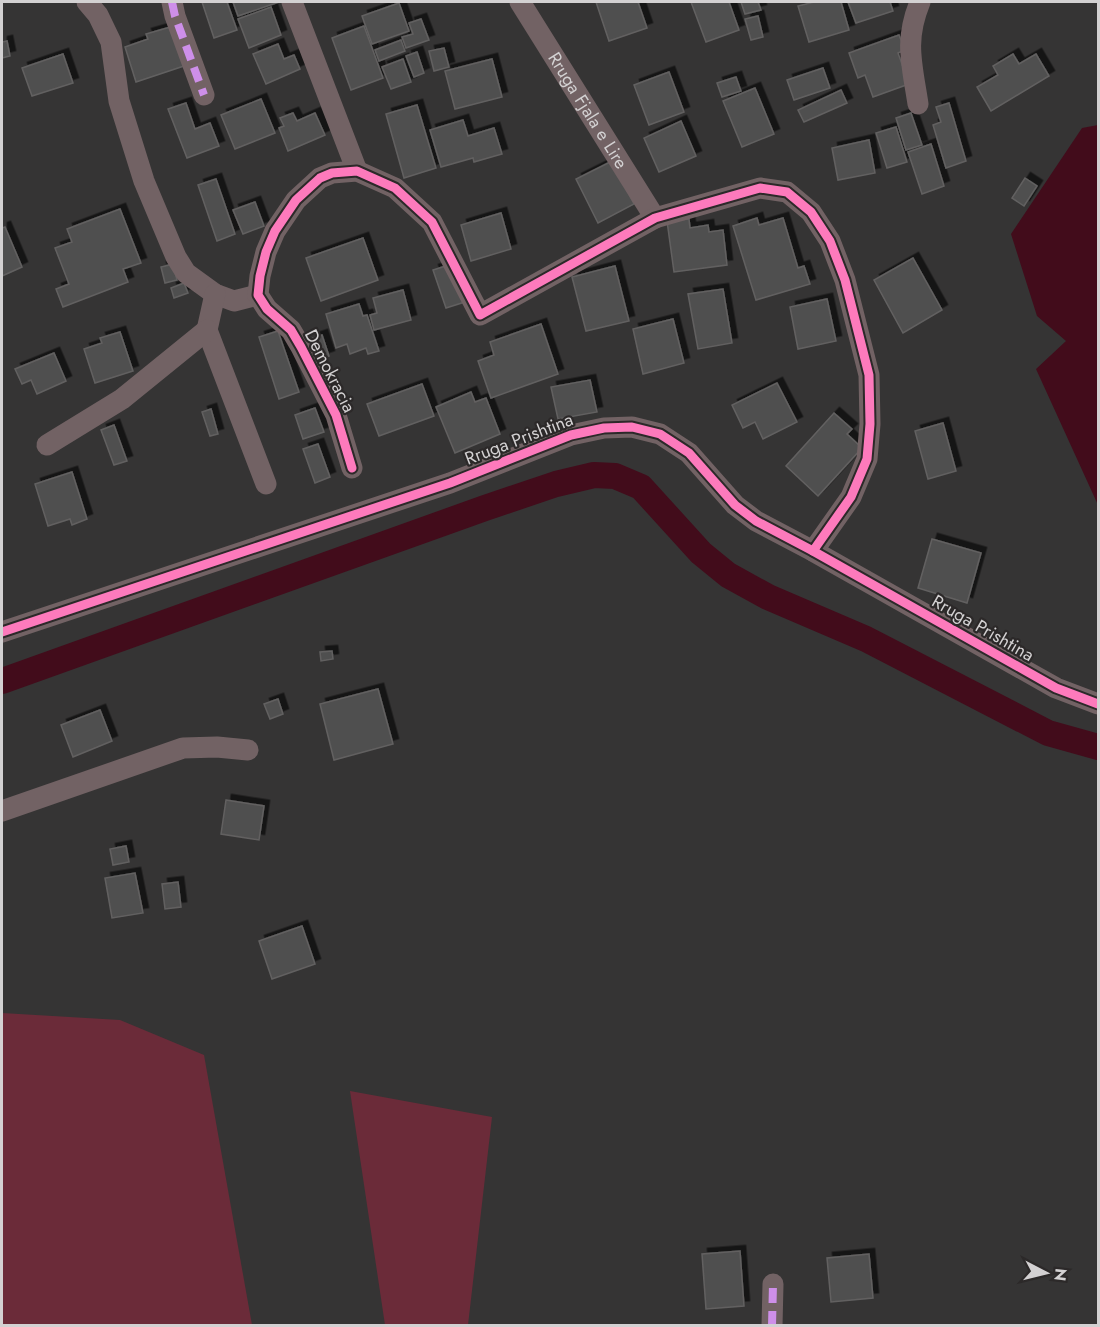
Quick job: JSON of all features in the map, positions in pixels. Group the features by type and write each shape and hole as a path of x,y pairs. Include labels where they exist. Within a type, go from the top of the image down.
{"street":[{"path":"87,2 98,15 111,42 119,101 144,181 165,234 186,273 215,294 234,301 258,295 266,252 275,231 296,200 320,178 332,173 357,171 395,188 432,222 480,315 655,218 760,188 787,192 811,212 830,242 845,280 869,375 870,424 867,459 851,497 813,551"},
{"path":"172,2 204,95"},
{"path":"292,2 357,171"},
{"name":"Rruga Fjala e Lire","path":"520,2 655,218"},
{"path":"918,104 909,36 920,2"},
{"path":"215,294 207,330 266,484"},
{"name":"Demokracia","path":"258,295 267,309 291,330 301,347 333,409 352,468"},
{"path":"47,445 122,399 207,330"},
{"name":"Rruga Prishtina","path":"2,632 450,483 571,435 604,428 632,427 660,434 689,453 735,505 756,521 1056,688 1098,704"},
{"path":"2,811 183,748 218,747 248,750"},
{"path":"772,1326 773,1284"}],"shaded area":[{"path":"1098,125 1098,505 1036,369 1066,341 1037,316 1011,234 1082,128"},
{"path":"2,1013 120,1020 204,1055 252,1325 2,1325"},
{"path":"350,1091 492,1117 468,1325 385,1325"}],"building":[{"path":"202,2 227,2 237,30 214,38"},
{"path":"233,2 279,2 238,16"},
{"path":"596,2 638,2 647,28 609,41"},
{"path":"691,2 729,2 739,30 706,42"},
{"path":"741,2 758,2 761,10 745,14"},
{"path":"814,2 841,2 849,30 809,42 798,6"},
{"path":"848,2 890,2 893,11 856,23"},
{"path":"399,3 409,31 372,44 362,16"},
{"path":"271,7 281,35 249,48 238,19"},
{"path":"758,16 763,37 751,40 745,19"},
{"path":"421,19 429,40 406,48 402,37 413,34 409,23"},
{"path":"174,26 187,65 136,82 125,47 148,39 146,34"},
{"path":"364,26 383,78 351,90 332,38"},
{"path":"899,35 905,50 898,53 909,84 873,97 865,75 858,78 849,53"},
{"path":"401,40 405,51 379,61 375,50"},
{"path":"7,41 10,56 2,58 2,42"},
{"path":"278,44 284,59 294,55 300,69 266,84 253,54"},
{"path":"444,48 449,67 434,71 429,51"},
{"path":"417,52 424,73 414,77 406,56"},
{"path":"63,54 73,83 32,96 22,68"},
{"path":"1013,54 1019,64 1036,54 1049,76 991,111 977,87 998,75 993,66"},
{"path":"403,59 411,82 391,89 382,67"},
{"path":"492,59 502,97 455,109 445,71"},
{"path":"823,68 830,88 794,100 787,80"},
{"path":"669,72 684,112 649,125 634,85"},
{"path":"736,77 741,91 722,97 717,83"},
{"path":"755,88 774,134 742,147 723,101"},
{"path":"841,90 847,103 804,122 798,110"},
{"path":"261,99 275,133 235,149 221,115"},
{"path":"186,103 195,129 210,123 219,146 187,158 168,109"},
{"path":"949,103 966,161 946,168 933,125 941,122 936,107"},
{"path":"417,105 436,168 404,178 386,114"},
{"path":"293,113 297,121 315,113 325,135 288,151 279,128 284,126 280,118"},
{"path":"911,113 922,145 906,150 896,118"},
{"path":"463,120 468,136 494,128 502,154 474,162 473,158 441,167 430,130"},
{"path":"681,121 696,156 659,172 644,138"},
{"path":"896,127 907,162 887,168 876,133"},
{"path":"869,140 875,173 838,180 832,148"},
{"path":"931,144 944,186 922,194 908,152"},
{"path":"612,161 634,204 598,223 576,179"},
{"path":"1025,178 1037,186 1024,206 1012,198"},
{"path":"216,179 235,234 217,241 198,185"},
{"path":"255,202 264,226 243,234 233,210"},
{"path":"120,209 141,263 123,269 128,282 63,307 56,289 69,284 55,248 72,242 67,229"},
{"path":"501,213 511,249 471,261 461,225"},
{"path":"757,218 759,225 783,218 798,268 804,266 810,284 756,300 733,226"},
{"path":"689,219 690,228 708,225 709,232 723,230 727,265 674,272 667,221"},
{"path":"5,227 22,267 2,276 2,228"},
{"path":"363,238 378,280 321,301 306,258"},
{"path":"913,258 942,310 903,333 874,280"},
{"path":"173,264 177,280 165,283 161,267"},
{"path":"452,264 465,302 446,308 433,270"},
{"path":"615,266 629,321 586,331 572,277"},
{"path":"184,283 188,293 174,298 171,288"},
{"path":"723,289 732,343 698,349 688,294"},
{"path":"403,290 411,320 374,330 370,315 377,313 373,298"},
{"path":"827,299 836,341 798,349 790,307"},
{"path":"359,304 363,316 367,315 379,351 368,354 366,348 350,354 347,344 336,348 326,314"},
{"path":"673,319 684,363 643,374 633,329"},
{"path":"541,324 558,374 491,398 478,361 494,355 490,342"},
{"path":"278,331 299,392 279,399 259,337"},
{"path":"120,332 133,371 95,383 84,349 102,343 100,338"},
{"path":"322,335 329,356 320,359 313,338"},
{"path":"54,353 66,381 37,394 31,380 22,384 15,369"},
{"path":"590,380 597,412 558,419 551,387"},
{"path":"777,383 797,422 763,439 755,422 743,428 732,405"},
{"path":"422,384 434,416 379,436 367,404"},
{"path":"471,392 475,402 486,398 500,434 455,453 436,407"},
{"path":"315,408 324,432 303,439 295,415"},
{"path":"211,409 218,434 210,436 202,412"},
{"path":"834,413 852,429 847,434 862,448 818,496 786,466"},
{"path":"943,423 956,471 928,479 915,431"},
{"path":"114,425 127,461 114,465 101,430"},
{"path":"318,444 330,477 315,483 303,449"},
{"path":"72,472 87,519 72,525 70,519 48,526 35,484"},
{"path":"932,539 981,553 967,603 918,588"},
{"path":"332,651 333,659 321,661 320,652"},
{"path":"378,689 393,744 334,760 320,704"},
{"path":"278,699 283,714 270,719 264,704"},
{"path":"100,710 112,741 73,757 61,725"},
{"path":"226,800 264,806 259,840 221,834"},
{"path":"126,846 129,862 113,865 110,849"},
{"path":"135,873 143,913 112,918 105,878"},
{"path":"178,882 181,907 165,909 162,884"},
{"path":"302,926 315,964 272,979 259,941"},
{"path":"740,1251 744,1306 706,1309 702,1254"},
{"path":"869,1254 873,1298 831,1302 827,1258"}],"waterway":[{"path":"2,681 556,484 594,475 615,476 641,487 701,553 728,575 768,597 866,639 1048,733 1098,747"}],"marked path":[{"path":"172,2 204,95"},
{"path":"772,1326 773,1284"}],"cycle path":[{"path":"352,468 336,415 301,347 291,330 267,309 258,295 266,252 275,231 296,200 320,178 332,173 357,171 395,188 432,222 480,315 655,218 760,188 787,192 811,212 830,241 845,280 869,375 870,424 867,459 851,497 813,551"},
{"path":"2,632 450,483 571,435 604,428 632,427 660,434 689,453 735,505 756,521 1056,688 1098,704"}]}
